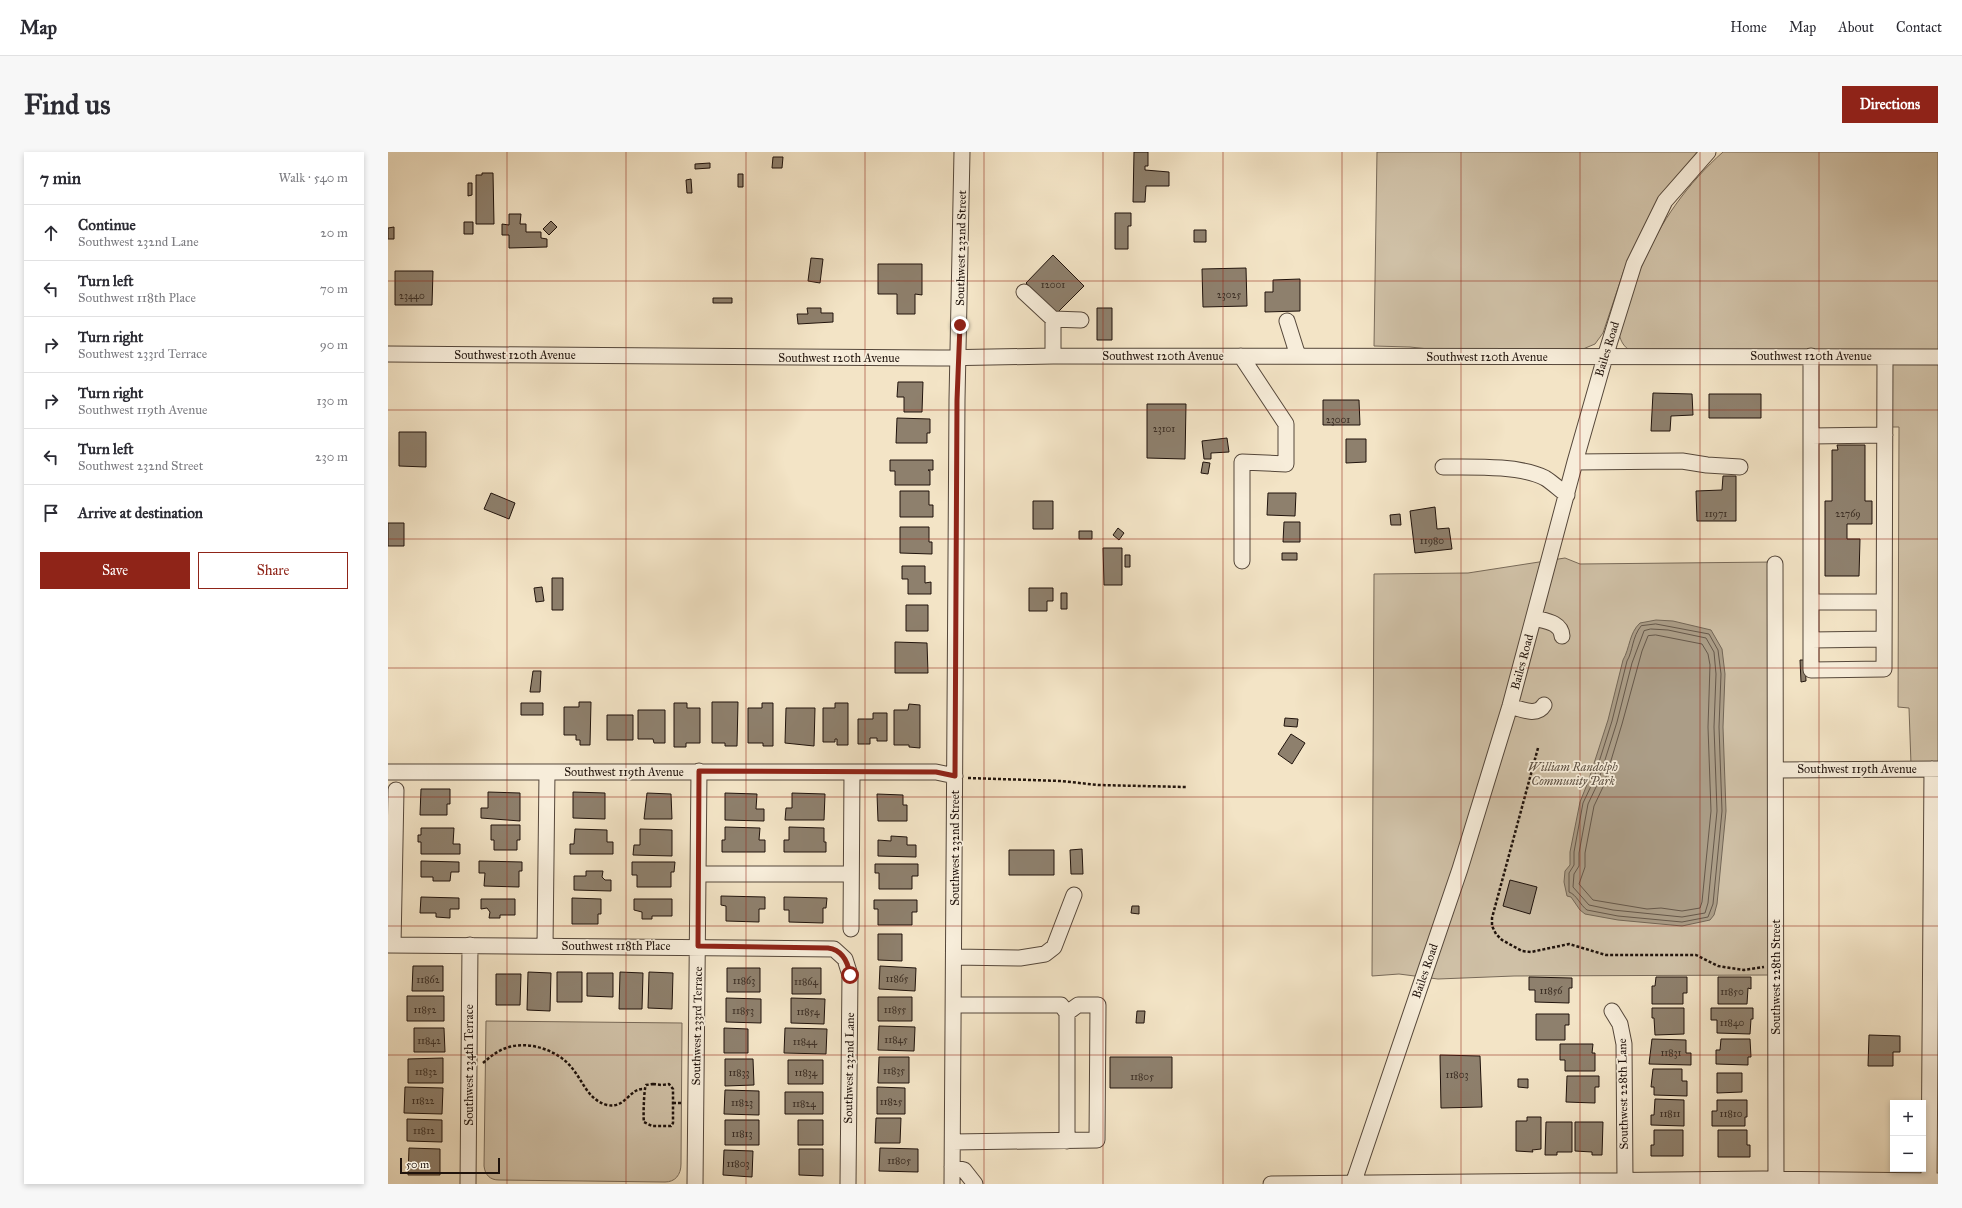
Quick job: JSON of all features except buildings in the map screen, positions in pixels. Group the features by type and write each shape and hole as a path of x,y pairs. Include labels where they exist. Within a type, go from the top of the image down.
{"street":[{"name":"Southwest 232nd Street","path":"952,1184 957,400 962,152"},
{"name":"Bailes Road","path":"1353,1183 1460,868 1510,706 1575,462 1605,357 1634,264 1665,201 1708,152"},
{"path":"1024,292 1053,319 1081,320"},
{"path":"1053,319 1053,356"},
{"path":"1287,321 1298,356"},
{"name":"Southwest 120th Avenue","path":"388,354 959,357 1938,357"},
{"path":"1241,356 1286,424 1286,464 1242,462 1242,561"},
{"path":"1811,356 1811,670 1884,669 1885,356"},
{"path":"1811,436 1884,435"},
{"path":"1575,462 1682,461 1707,465 1740,467"},
{"path":"1443,467 1498,468 1531,472 1545,478 1567,495"},
{"name":"Southwest 228th Street","path":"1776,564 1776,1182"},
{"path":"1811,602 1884,602"},
{"path":"1534,618 1556,625 1561,630 1562,636"},
{"path":"1811,640 1884,639"},
{"path":"1510,706 1534,712 1540,710 1544,705"},
{"path":"1271,1184 1932,1182 1935,769"},
{"name":"Southwest 119th Avenue","path":"1776,770 1935,769"},
{"name":"Southwest 233rd Terrace","path":"695,1184 699,771"},
{"name":"Southwest 119th Avenue","path":"388,772 936,772 955,776"},
{"path":"546,946 547,772"},
{"path":"851,929 852,772"},
{"path":"391,945 391,874 396,790"},
{"path":"698,874 851,874"},
{"path":"954,957 1020,958 1045,954 1054,947 1074,895"},
{"name":"Southwest 118th Place","path":"391,945 823,947 834,949 842,954"},
{"name":"Southwest 234th Terrace","path":"468,1184 470,945"},
{"name":"Southwest 232nd Lane","path":"842,954 847,963 850,975 848,1184"},
{"path":"954,1005 1061,1005 1067,1013 1067,1141"},
{"path":"953,1142 1097,1140 1098,1005 1078,1005 1067,1013"},
{"name":"Southwest 228th Lane","path":"1612,1011 1620,1024 1624,1049 1623,1182"},
{"path":"952,1167 964,1170 975,1184"}],"path":[{"path":"1538,748 1495,904 1492,923 1496,934 1514,948 1526,952 1569,944 1606,955 1696,955 1718,966 1744,970 1764,967"},
{"path":"955,776 968,778 1061,781 1098,786 1186,787"},
{"path":"483,1063 493,1054 506,1048 527,1046 551,1052 565,1061 577,1074 587,1091 603,1104 612,1106 621,1104 632,1093 644,1089 646,1085 669,1084 673,1089 671,1126 646,1124 643,1117 645,1103 644,1089"},
{"path":"673,1103 683,1103"}],"green space":[{"path":"1377,152 1703,152 1644,227 1624,270 1603,333 1595,344 1583,349 1438,350 1410,347 1374,346"},
{"path":"1723,152 1938,152 1938,764 1911,764 1909,708 1898,707 1899,427 1887,427 1887,352 1631,351 1625,346 1620,337 1619,334 1635,282 1657,234 1676,204 1687,190"},
{"name":"William Randolph Community Park","path":"1565,558 1580,564 1774,562 1771,975 1514,976 1438,979 1399,974 1372,976 1374,574 1468,573"},
{"path":"486,1021 682,1023 681,1164 679,1175 669,1182 499,1180 488,1176 484,1166"}],"water":[{"path":"1656,620 1673,621 1711,630 1722,649 1725,674 1723,727 1726,811 1717,904 1714,915 1710,920 1682,926 1618,920 1585,914 1580,910 1571,897 1567,896 1564,882 1565,871 1570,865 1570,852 1580,802 1608,720 1623,660 1636,627 1640,623"}],"route":[{"path":"850,975 847,963 842,954 834,949 698,946 699,771 936,772 955,776 957,400 960,325"}]}
